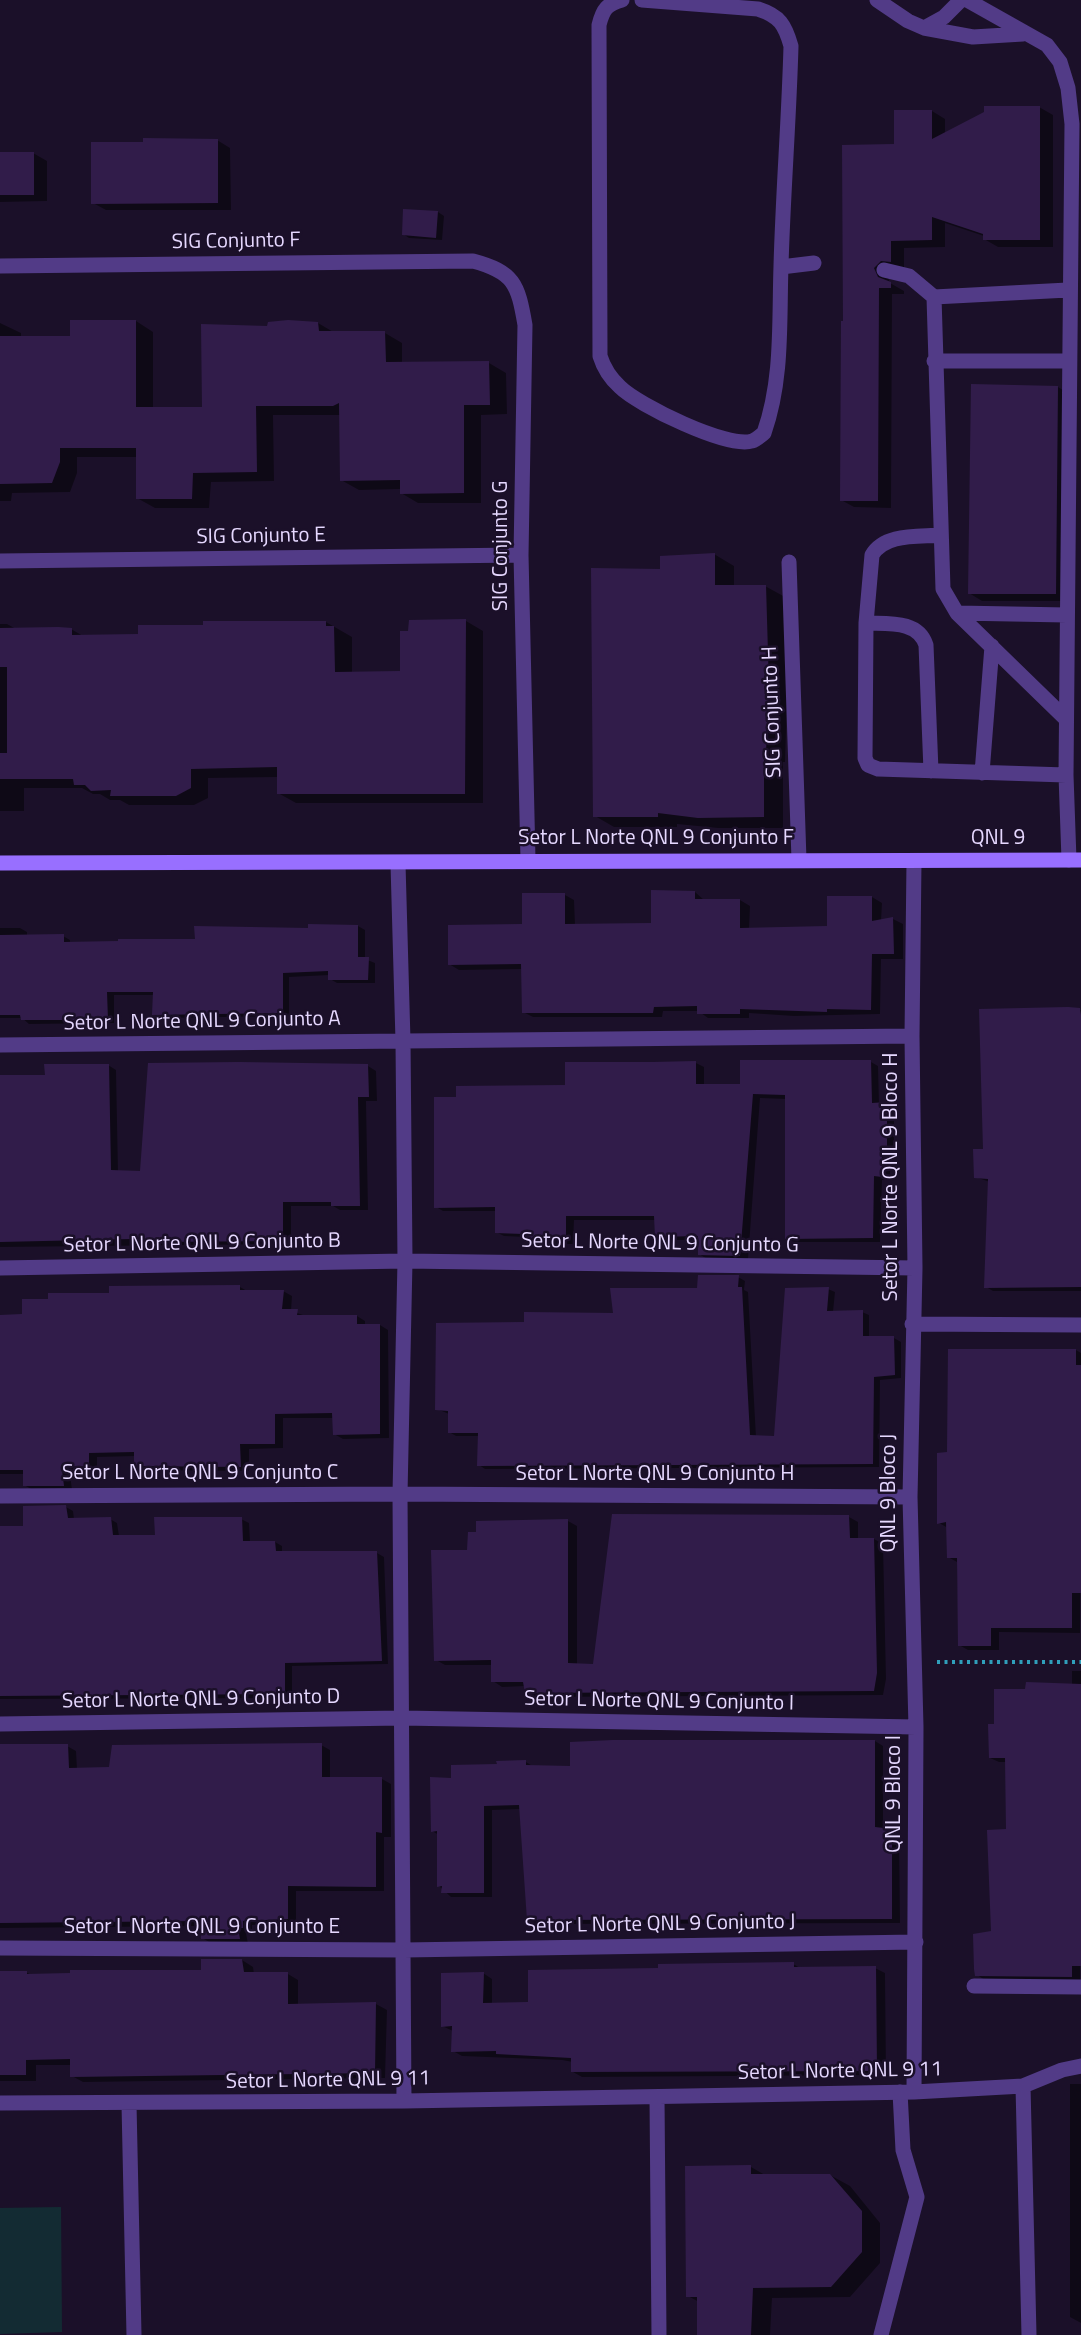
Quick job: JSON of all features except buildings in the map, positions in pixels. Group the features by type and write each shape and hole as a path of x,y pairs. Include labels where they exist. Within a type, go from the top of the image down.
{"street":[{"path":"622,0 609,3 603,11 599,25 599,309 600,356 604,370 622,389 691,427 735,442 752,441 764,433 775,393 780,331 791,46 786,28 773,14 758,9 642,0"},
{"path":"877,0 908,21 924,28 973,37 1023,34"},
{"path":"924,28 944,16 961,0"},
{"path":"967,0 1023,34 1047,45 1060,62 1068,88 1071,124 1066,775 1075,860"},
{"name":"SIG Conjunto F","path":"0,266 473,261"},
{"name":"SIG Conjunto G","path":"473,261 495,267 511,277 520,297 525,325 522,555 528,860"},
{"path":"781,267 814,263"},
{"path":"884,270 909,276 934,297 1068,290"},
{"path":"934,297 934,361 943,589 957,613 1066,719"},
{"path":"934,361 1068,361"},
{"path":"941,535 886,541 877,548 870,563 866,623 865,759 868,765 878,769 1066,775"},
{"name":"SIG Conjunto E","path":"0,561 522,555"},
{"name":"SIG Conjunto H","path":"789,562 799,860"},
{"path":"957,613 1067,615"},
{"path":"866,623 906,625 924,638 931,771"},
{"path":"982,773 992,646"},
{"name":"Setor L Norte QNL 9 Conjunto F","path":"398,864 528,860 914,861"},
{"name":"QNL 9","path":"914,861 1075,860"},
{"name":"Setor L Norte QNL 9 Bloco H","path":"914,861 912,1036 915,1268 912,1324 1081,1325"},
{"path":"0,863 398,864 404,1041 405,1262 400,1494 404,2101"},
{"path":"404,1041 912,1036"},
{"name":"Setor L Norte QNL 9 Conjunto A","path":"0,1045 404,1041"},
{"name":"Setor L Norte QNL 9 Conjunto G","path":"405,1262 915,1268"},
{"name":"Setor L Norte QNL 9 Conjunto B","path":"0,1268 405,1262"},
{"name":"QNL 9 Bloco J","path":"912,1324 910,1497 915,1662"},
{"name":"Setor L Norte QNL 9 Conjunto C","path":"0,1496 400,1494"},
{"name":"Setor L Norte QNL 9 Conjunto H","path":"400,1494 910,1497"},
{"name":"QNL 9 Bloco I","path":"881,2335 917,2197 903,2150 916,1942 915,1662"},
{"name":"Setor L Norte QNL 9 Conjunto D","path":"0,1724 402,1718"},
{"name":"Setor L Norte QNL 9 Conjunto I","path":"402,1718 916,1727"},
{"name":"Setor L Norte QNL 9 Conjunto J","path":"404,1950 916,1942"},
{"name":"Setor L Norte QNL 9 Conjunto E","path":"0,1948 404,1950"},
{"path":"974,1986 1081,1987"},
{"name":"Setor L Norte QNL 9 11","path":"0,2103 404,2101 907,2092 1023,2086 1081,2066"},
{"path":"1023,2086 1029,2335"},
{"path":"657,2097 659,2335"},
{"path":"129,2104 134,2335"}],"path":[{"path":"915,1662 1081,1662"}],"shaded area":[{"path":"61,2207 62,2332 0,2334 0,2208"}]}
